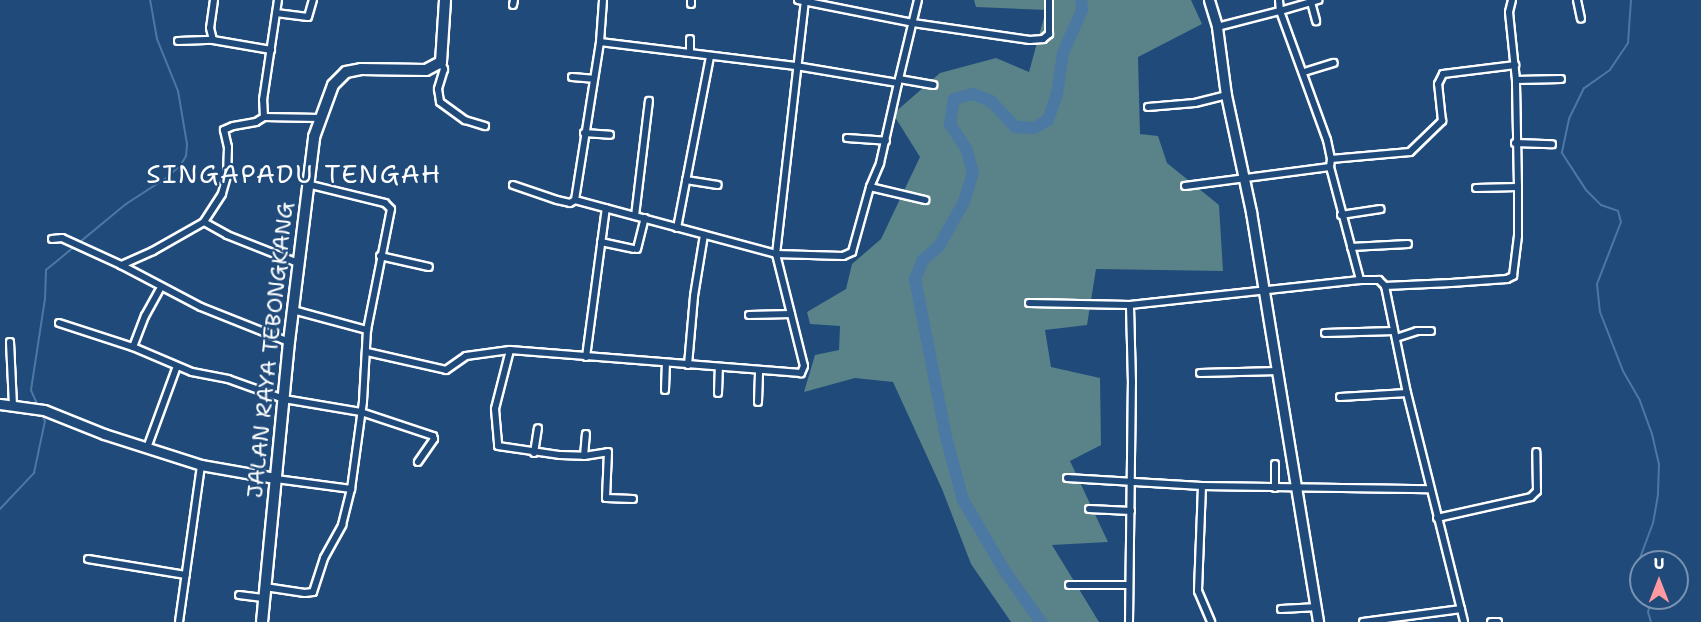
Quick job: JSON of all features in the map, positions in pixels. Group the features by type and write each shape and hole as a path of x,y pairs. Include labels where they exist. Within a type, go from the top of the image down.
{"main road":[{"path":"441,62 445,0"},
{"path":"1209,0 1217,27 1226,95 1244,177 1264,291 1318,622"},
{"name":"JALAN RAYA TEBONGKANG","path":"262,622 307,184 314,137 320,118 333,85 346,72 361,69 426,70 441,62"},
{"path":"0,404 44,410 147,448 201,465 275,478"}],"street":[{"path":"213,40 210,28 214,0"},
{"path":"264,117 263,100 278,0"},
{"path":"276,13 309,17 313,0"},
{"path":"575,200 600,42 603,0"},
{"path":"798,0 913,23 1043,39 1051,30 1049,0"},
{"path":"367,352 446,370 466,356 510,350 719,368 795,373 803,371 792,314 776,254 805,0"},
{"path":"513,185 557,200 570,202 575,200 776,254 843,256 852,252 870,187 886,141 918,0"},
{"path":"1278,0 1280,11 1304,72 1331,159 1330,167 1341,215 1360,280"},
{"path":"1384,286 1507,279 1513,276 1518,236 1518,187 1515,143 1516,80 1509,12 1512,0"},
{"path":"1577,0 1581,19"},
{"path":"1217,27 1314,1 1316,21"},
{"path":"690,39 690,53"},
{"path":"178,41 213,40 271,50"},
{"path":"600,42 933,85"},
{"path":"677,228 710,57"},
{"path":"441,62 444,69 438,89 440,102 465,120 484,126"},
{"path":"1304,72 1334,63"},
{"path":"1331,159 1410,152 1442,122 1438,84 1443,74 1515,65"},
{"path":"572,77 593,79"},
{"path":"1516,80 1561,79"},
{"path":"1148,107 1195,103 1226,95"},
{"path":"635,216 650,102"},
{"path":"121,265 153,251 204,222 222,194 227,176 228,147 224,130 226,128 256,122 264,117 320,118"},
{"path":"584,133 610,135"},
{"path":"847,138 886,141"},
{"path":"1515,143 1552,144"},
{"path":"1185,186 1330,167"},
{"path":"686,180 718,185"},
{"path":"265,586 305,593 313,592 324,558 342,525 351,489 361,412 367,330 390,206 307,184"},
{"path":"870,187 925,200"},
{"path":"1476,188 1518,187"},
{"path":"586,357 606,208"},
{"path":"1341,215 1381,209"},
{"path":"601,242 635,249 645,218"},
{"path":"204,222 227,235 298,263"},
{"path":"688,365 694,296 704,235"},
{"path":"52,239 62,238 121,265 201,307 289,342"},
{"path":"1351,247 1408,244"},
{"path":"380,256 429,267"},
{"path":"1029,303 1130,305 1360,280 1379,280 1384,286 1407,393 1464,622"},
{"path":"133,347 145,316 161,287"},
{"path":"1129,622 1130,305"},
{"path":"293,310 367,330"},
{"path":"749,315 792,314"},
{"path":"59,323 133,347 177,366 284,399 361,412 434,436 418,462"},
{"path":"1325,333 1395,335 1417,331 1431,332"},
{"path":"10,342 13,405"},
{"path":"510,350 495,409 496,441 499,447 534,453 584,456 609,452 606,498 633,499"},
{"path":"665,390 666,363"},
{"path":"147,448 177,366"},
{"path":"718,393 719,368"},
{"path":"758,402 759,370"},
{"path":"1200,373 1278,371"},
{"path":"1340,397 1407,393"},
{"path":"534,453 537,428"},
{"path":"584,456 585,434"},
{"path":"1437,518 1531,497 1537,491 1536,452"},
{"path":"1275,464 1275,488"},
{"path":"179,622 201,465"},
{"path":"275,478 351,489"},
{"path":"1066,478 1202,486 1430,489"},
{"path":"1202,486 1198,591 1211,622"},
{"path":"1089,509 1131,511"},
{"path":"87,559 186,575"},
{"path":"1070,585 1129,585"},
{"path":"238,595 263,598"},
{"path":"1281,609 1314,607"},
{"path":"1363,622 1461,609"},
{"path":"1491,622 1498,622"}],"green space":[{"path":"974,0 1191,0 1202,24 1138,57 1140,134 1158,136 1167,163 1219,205 1223,271 1096,269 1087,325 1045,330 1051,367 1100,378 1101,445 1070,461 1108,542 1052,545 1099,622 1011,622 971,564 942,489 893,382 855,378 804,392 815,355 839,350 840,326 810,324 807,312 846,289 852,264 881,239 920,157 893,114 940,73 996,58 1029,72 1046,10 976,7"}],"waterway":[{"path":"38,406 31,390 45,299 46,270 126,204 166,178 180,166 186,156 187,144 178,91 157,39 150,0"},
{"path":"1041,622 1006,573 963,500 946,437 915,279 923,260 939,246 964,202 973,173 967,150 950,124 954,99 973,94 991,101 1015,127 1034,128 1048,120 1057,94 1063,53 1082,10 1081,0"},
{"path":"1631,0 1628,43 1610,70 1584,88 1569,119 1562,153 1586,190 1601,205 1618,211 1621,222 1597,284 1600,312 1623,371 1640,401 1652,434 1659,464 1658,495 1653,523 1643,550"},
{"path":"0,509 34,473 45,421 41,413"},
{"path":"1649,610 1651,622"}],"district":[{"name":"SINGAPADU TENGAH","path":"294,174"}]}
